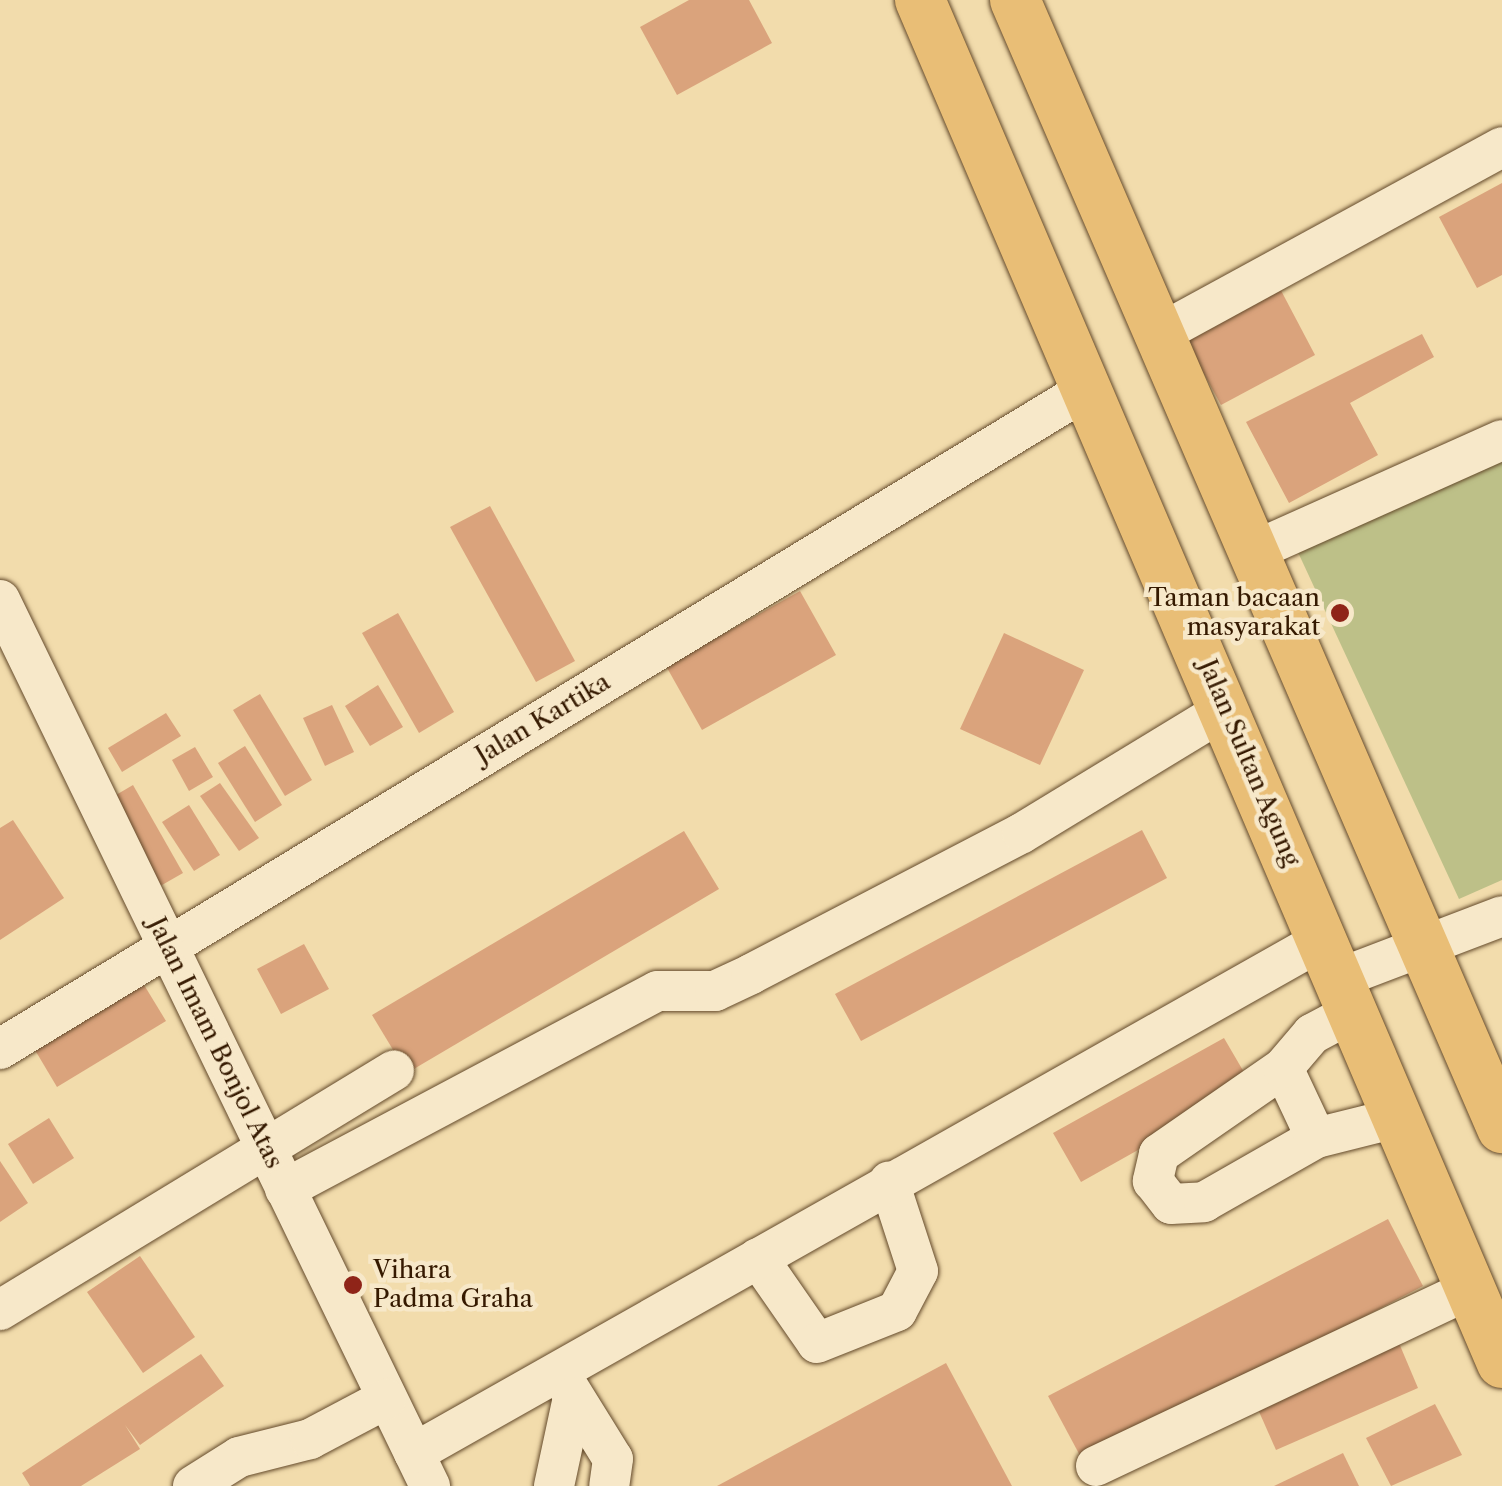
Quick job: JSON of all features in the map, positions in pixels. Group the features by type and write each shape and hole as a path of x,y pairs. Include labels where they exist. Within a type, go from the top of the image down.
{"main road":[{"name":"Jalan Sultan Agung","path":"920,0 1226,708 1502,1363"},
{"path":"1016,0 1428,943 1502,1128"}],"street":[{"path":"1162,334 1502,146"},
{"name":"Jalan Kartika","path":"0,1048 1086,390"},
{"path":"1256,550 1502,440"},
{"name":"Jalan Imam Bonjol Atas","path":"0,600 422,1470"},
{"path":"285,1189 658,991 715,991 751,974 1022,834 1226,708"},
{"path":"422,1470 566,1384 758,1258 889,1182 1339,976 1502,916"},
{"path":"1339,976 1312,1034 1283,1068 1159,1154 1153,1180 1171,1204 1186,1207 1316,1138 1396,1118"},
{"path":"1283,1068 1316,1138"},
{"path":"0,1310 394,1070"},
{"path":"758,1258 817,1344 897,1311 918,1271 889,1182"},
{"path":"1096,1466 1473,1288"},
{"path":"554,1486 566,1384"},
{"path":"566,1384 613,1460 609,1486"},
{"path":"193,1486 239,1456 310,1439 386,1398"}],"green space":[{"path":"1502,457 1502,880 1459,899 1296,548"}],"building":[{"path":"689,0 749,0 772,43 677,95 640,27"},
{"path":"1502,183 1502,275 1477,288 1439,217"},
{"path":"1276,281 1315,355 1221,405 1181,332"},
{"path":"1422,334 1434,357 1350,403 1378,455 1289,503 1246,422"},
{"path":"490,506 575,661 536,682 450,527"},
{"path":"800,591 836,655 702,730 666,666"},
{"path":"398,613 454,712 419,733 362,633"},
{"path":"1004,633 1084,670 1040,765 960,729"},
{"path":"378,685 403,727 370,746 345,706"},
{"path":"260,694 312,780 285,796 233,710"},
{"path":"332,705 354,752 325,766 303,718"},
{"path":"166,713 181,736 122,772 108,748"},
{"path":"245,746 282,805 255,822 218,763"},
{"path":"195,747 213,777 189,791 172,760"},
{"path":"220,783 259,838 239,851 200,796"},
{"path":"133,785 183,873 155,889 104,802"},
{"path":"189,805 220,855 194,871 162,822"},
{"path":"13,820 64,898 0,940 0,828"},
{"path":"1142,830 1167,878 861,1041 835,994"},
{"path":"684,831 719,889 407,1073 372,1015"},
{"path":"304,944 329,989 281,1014 257,969"},
{"path":"138,975 166,1021 57,1087 29,1040"},
{"path":"1224,1038 1252,1086 1081,1182 1053,1133"},
{"path":"49,1118 74,1158 33,1184 8,1144"},
{"path":"0,1161 28,1203 0,1222"},
{"path":"1388,1219 1423,1286 1084,1463 1048,1396"},
{"path":"140,1256 195,1337 143,1373 87,1292"},
{"path":"1396,1336 1418,1388 1276,1450 1253,1398"},
{"path":"201,1354 224,1386 140,1445 125,1425 140,1449 81,1486 30,1486 22,1473"},
{"path":"946,1363 1012,1486 717,1486"},
{"path":"1435,1404 1462,1455 1391,1486 1366,1438"},
{"path":"1343,1453 1359,1486 1274,1486"}],"place":[{"name":"Taman bacaan masyarakat","path":"1340,613"},
{"name":"Vihara Padma Graha","path":"353,1285"}]}
